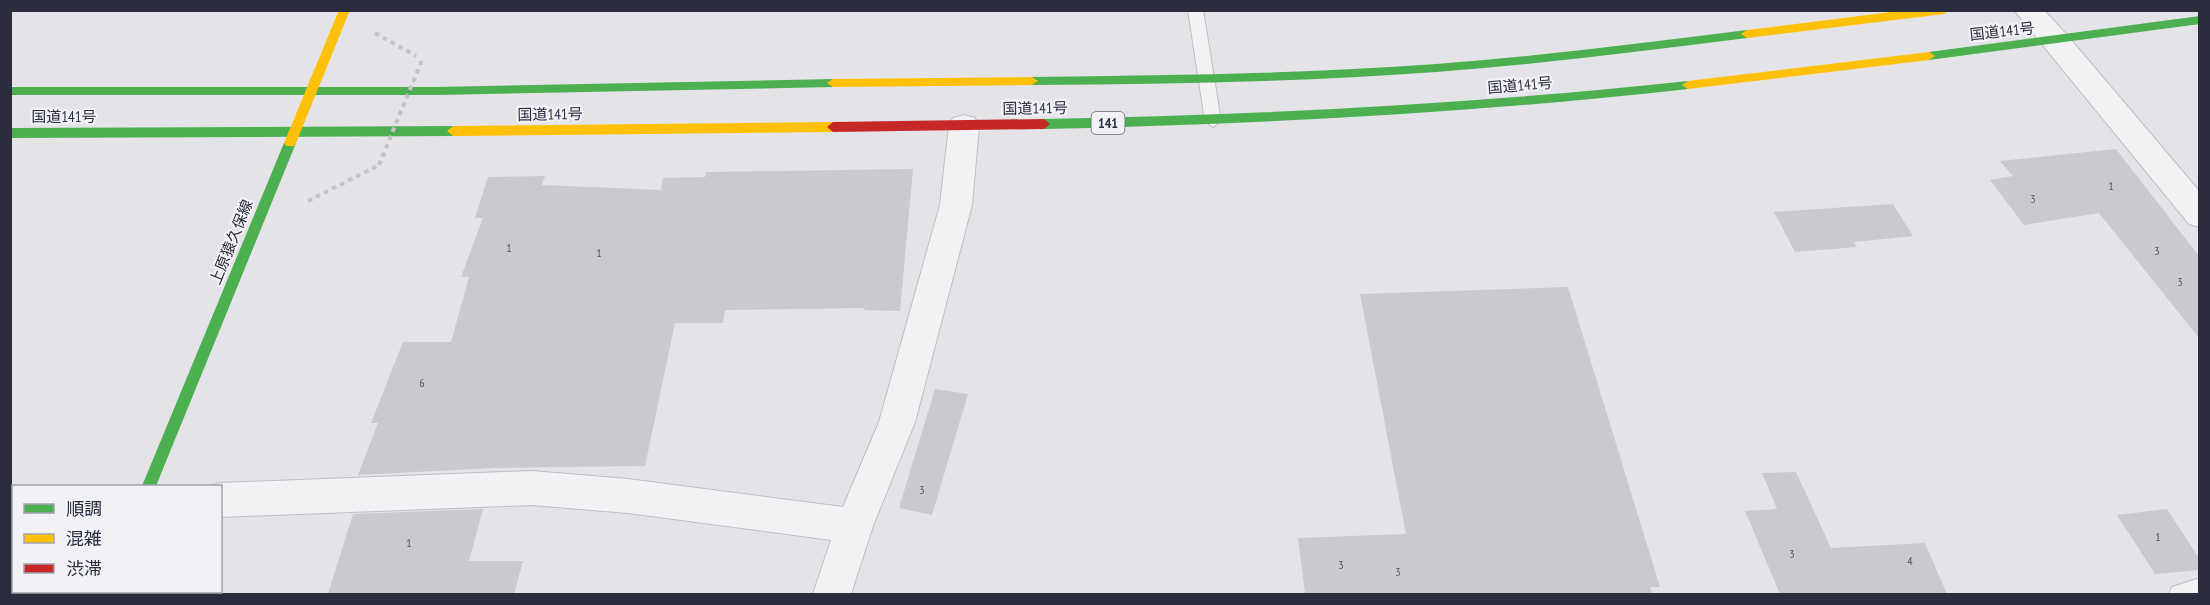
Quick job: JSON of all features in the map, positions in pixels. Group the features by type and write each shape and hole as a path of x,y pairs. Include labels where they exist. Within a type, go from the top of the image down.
{"main road":[{"name":"上原猿久保線","path":"149,485 345,10"},
{"name":"国道141号","path":"10,91 226,89 310,92 1206,79 1391,71 1610,51 1826,18 1944,10"},
{"name":"国道141号","path":"10,133 293,134 1213,121 1401,111 1634,92 2056,41 2199,20"}],"street":[{"path":"2028,10 2199,215"},
{"path":"832,594 854,526 897,422 957,205 964,126"},
{"path":"222,500 532,488 628,495 854,526"}],"lane":[{"path":"1195,10 1213,121"},
{"path":"2179,594 2199,588"}],"path":[{"path":"308,201 379,165 422,60 375,33"}],"building":[{"path":"2116,149 2199,256 2199,338 2099,213 2024,225 1990,180 2013,176 2000,161"},
{"path":"913,169 900,311 864,310 865,308 725,310 723,323 675,323 645,466 494,468 358,475 378,423 371,423 403,342 451,342 469,277 461,277 483,218 475,218 488,177 545,176 542,185 661,190 663,178 705,177 706,172"},
{"path":"1893,204 1913,236 1854,242 1857,247 1795,252 1774,212"},
{"path":"1568,287 1660,587 1650,587 1652,594 1305,593 1298,538 1406,534 1360,294"},
{"path":"935,389 968,394 932,515 899,508"},
{"path":"1796,472 1831,548 1925,543 1947,594 1780,594 1745,511 1777,509 1762,473"},
{"path":"483,509 469,561 523,561 514,594 328,594 353,514"},
{"path":"2167,509 2199,558 2199,570 2155,574 2117,515"}],"traffic: fast":[{"path":"1929,56 2200,20"},
{"path":"1032,81 1211,78 1390,71 1524,60 1747,34"},
{"path":"10,91 437,91 833,83"},
{"path":"1044,124 1205,120 1366,112 1527,101 1688,85"},
{"path":"10,133 453,131"},
{"path":"149,485 290,143"}],"traffic: slow":[{"path":"290,143 345,10"},
{"path":"1747,34 1944,10"},
{"path":"1688,85 1929,56"},
{"path":"833,83 1032,81"},
{"path":"453,131 833,127"}],"traffic: jam":[{"path":"833,127 1044,124"}]}
